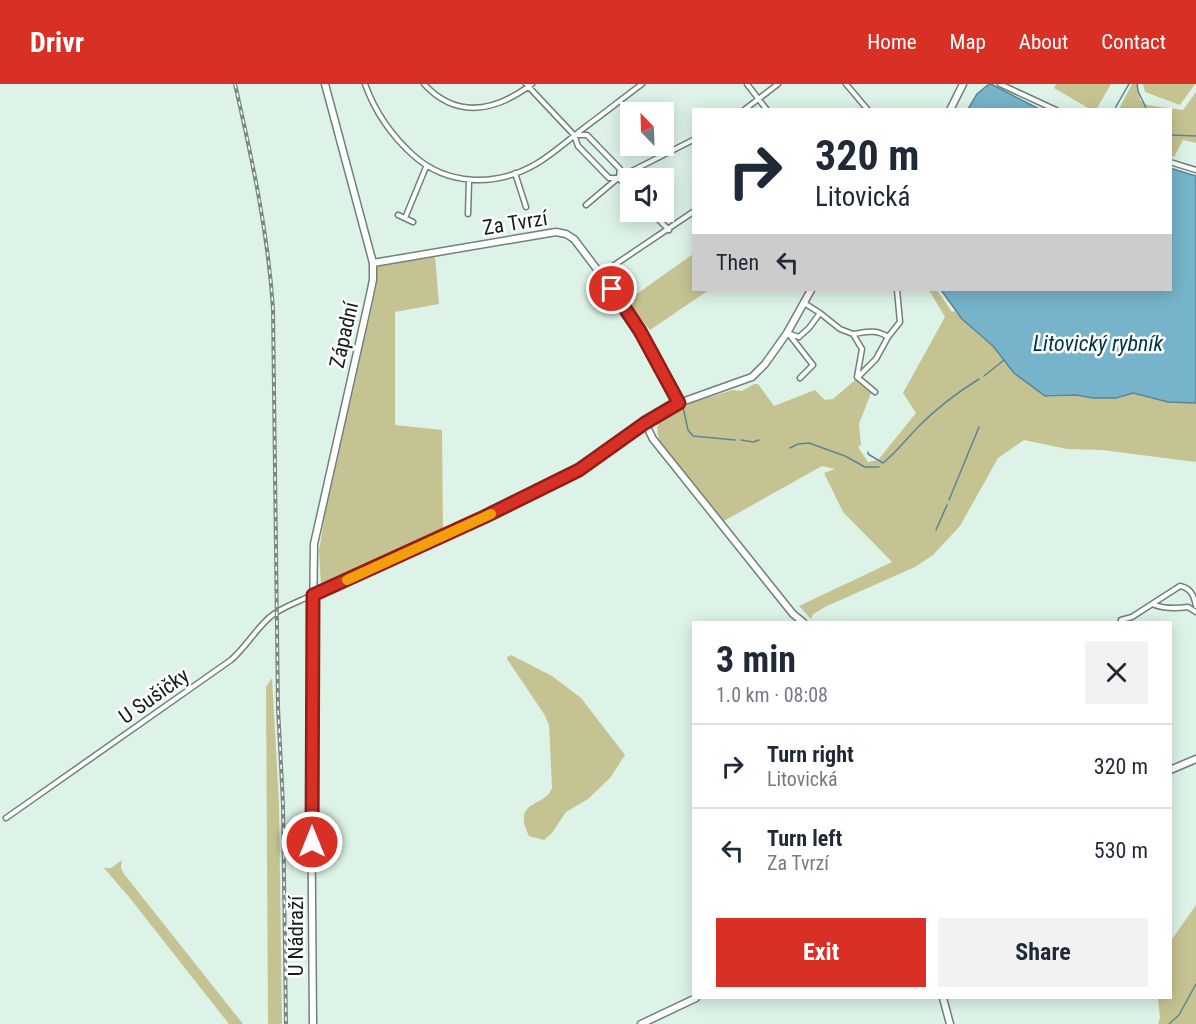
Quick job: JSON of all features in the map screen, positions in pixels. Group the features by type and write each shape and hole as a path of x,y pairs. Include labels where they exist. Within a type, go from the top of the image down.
{"street":[{"name":"Západní","path":"313,595 314,544 373,280 373,263 325,84"},
{"path":"365,84 391,133 426,167 469,181 514,173 534,165 642,84"},
{"path":"424,84 445,102 459,107 475,108 504,102 528,85 574,135 578,146 609,178 618,178"},
{"path":"747,84 765,108"},
{"path":"747,108 778,84"},
{"path":"846,84 866,108"},
{"path":"951,108 963,84"},
{"path":"1000,84 1052,108"},
{"path":"574,135 587,135 620,169 618,178"},
{"path":"586,205 618,178 692,141"},
{"path":"1172,163 1196,170"},
{"path":"405,218 426,167"},
{"path":"514,173 526,207"},
{"path":"468,214 469,181"},
{"path":"601,274 692,213"},
{"path":"398,215 413,222"},
{"path":"661,222 669,230"},
{"name":"Za Tvrzí","path":"373,263 556,232 566,234 574,239 624,305 679,403"},
{"path":"313,595 484,517 579,470 645,423 679,403 752,377 765,364 787,333 810,291"},
{"path":"857,377 876,359 900,322 897,291"},
{"path":"804,303 840,329 853,334 880,332 888,338"},
{"path":"787,333 799,337 820,313"},
{"path":"787,333 813,365 800,378"},
{"path":"853,334 862,349 857,377"},
{"path":"857,377 875,392"},
{"path":"645,423 653,439 721,525 793,614 802,621"},
{"path":"1121,620 1132,617 1180,586 1190,591 1196,606"},
{"name":"U Sušičky","path":"6,818 231,660 242,651 268,618 277,611 313,595"},
{"name":"U Nádraží","path":"313,595 311,767 313,1024"},
{"path":"1152,604 1161,608 1188,607 1196,612"},
{"path":"1172,769 1196,759"},
{"path":"641,1024 694,999"},
{"path":"943,999 950,1024"}],"shaded area":[{"path":"1056,84 1111,84 1097,108 1088,108 1054,88"},
{"path":"1132,84 1138,84 1140,100 1147,105 1169,108 1120,108"},
{"path":"1143,84 1195,84 1180,105 1145,92"},
{"path":"1196,92 1196,143 1183,140 1174,157 1172,156 1172,108 1183,110"},
{"path":"692,255 692,291 708,291 650,330 627,301"},
{"path":"435,257 439,304 395,312 395,425 442,430 443,530 321,585 319,551 325,513 376,288 377,266"},
{"path":"930,291 938,291 952,312 955,311 993,346 1014,373 1050,397 1076,395 1116,398 1133,393 1170,402 1196,403 1196,462 1102,450 1067,449 1024,440 998,458 960,526 933,555 915,567 827,606 813,614 811,619 799,606 892,562 843,512 824,473 835,469 822,466 722,522 659,442 657,427 661,420 693,402 733,390 742,391 754,384 758,384 774,406 815,390 825,400 833,399 855,380 871,393 859,424 861,445 858,447 868,462 878,460 916,413 903,393 945,317"},
{"path":"511,655 552,676 581,698 625,755 610,778 588,799 566,812 552,833 544,840 529,836 524,816 531,806 543,799 552,788 549,725 507,659"},
{"path":"272,678 279,804 282,1024 268,1024 266,687"},
{"path":"122,860 121,868 124,874 243,1024 229,1024 104,868 111,868"},
{"path":"1196,905 1196,1024 1158,1024 1160,1018 1158,999 1172,999 1172,939"}],"water":[{"path":"991,84 1037,108 969,108 977,94"},
{"name":"Litovický rybník","path":"1172,169 1196,176 1196,403 1168,402 1133,393 1116,398 1076,395 1045,396 1014,373 993,346 962,319 942,291 1172,291"}],"waterway":[{"path":"1115,108 1129,84"},
{"path":"1137,84 1146,108"},
{"path":"1172,135 1196,136"},
{"path":"984,376 1004,360"},
{"path":"663,368 681,397"},
{"path":"883,463 933,413 979,379"},
{"path":"683,407 688,430 693,436 735,440"},
{"path":"949,500 979,427"},
{"path":"741,440 753,442 759,440"},
{"path":"790,448 798,444 809,443 845,456 865,467 879,467"},
{"path":"868,452 883,463"},
{"path":"936,530 947,505"},
{"path":"1169,1024 1179,1015 1196,984"}],"railway":[{"path":"235,84 263,224 273,309 278,707 283,804 286,1024"}],"slow traffic":[{"path":"347,580 491,514"}],"route":[{"path":"312,842 313,595 484,517 579,470 645,423 679,403 640,331 612,289"}]}
